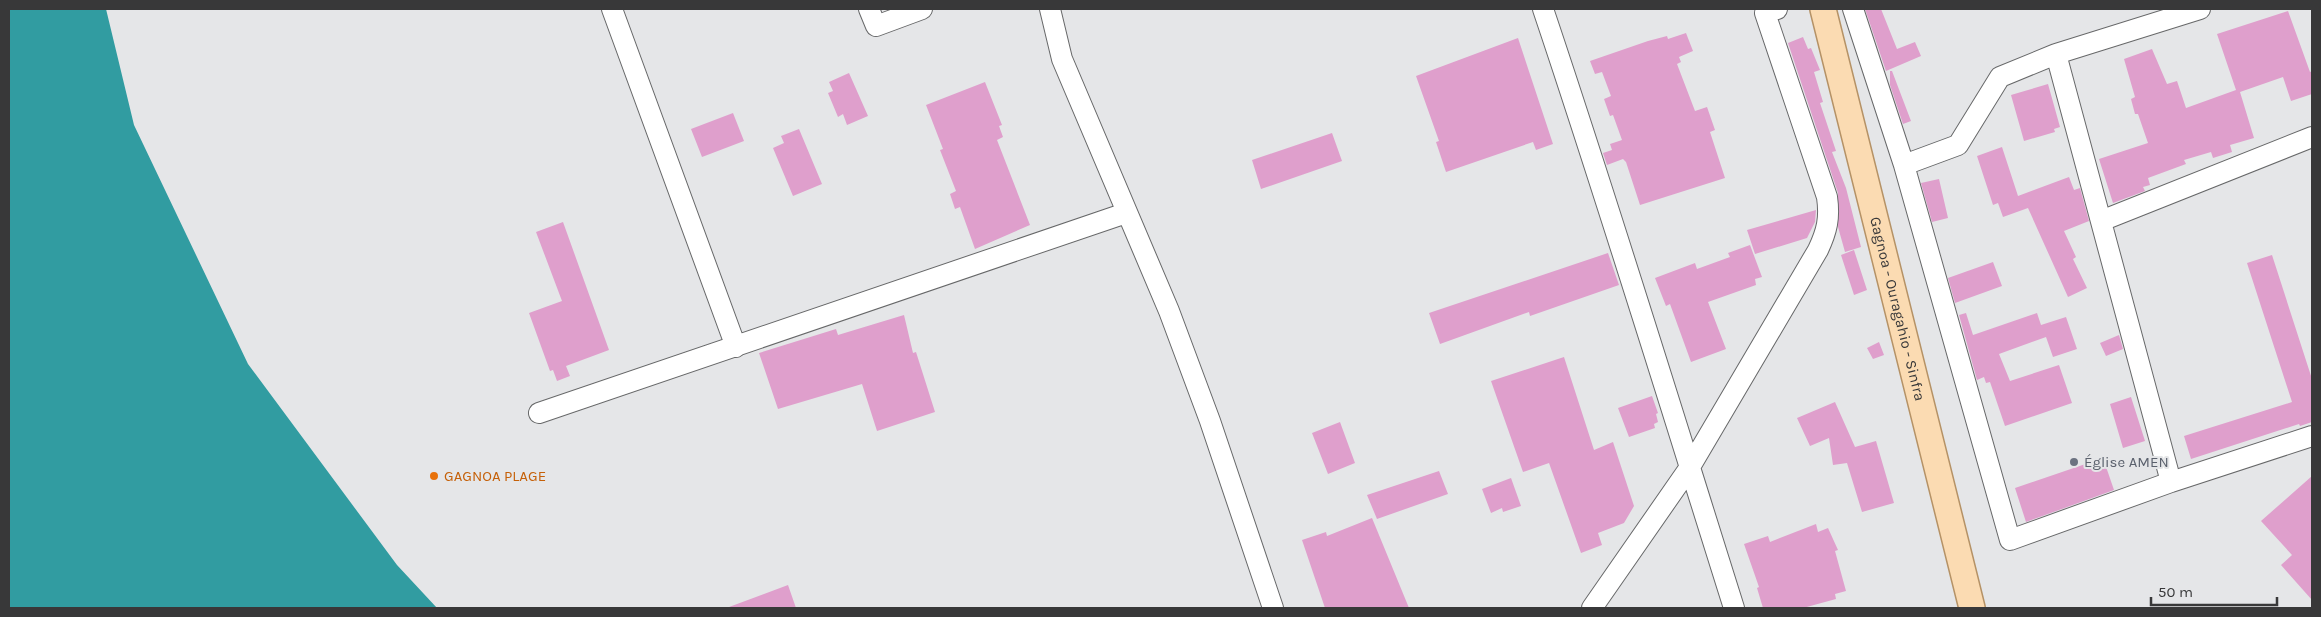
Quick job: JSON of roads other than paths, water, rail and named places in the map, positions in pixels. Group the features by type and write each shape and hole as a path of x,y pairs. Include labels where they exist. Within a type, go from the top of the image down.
{"main road":[{"name":"Gagnoa - Ouragahio - Sinfra","path":"1823,9 1972,608"}],"street":[{"path":"612,9 736,346"},
{"path":"869,9 876,26 922,9"},
{"path":"1050,9 1062,59 1165,302 1203,402 1273,608"},
{"path":"1544,9 1606,196 1734,608"},
{"path":"1592,608 1690,467 1818,250 1827,230 1830,215 1827,197 1765,13 1777,9"},
{"path":"1853,9 1904,165 2010,540 2171,482 2312,436"},
{"path":"1904,165 1958,145 2000,78 2056,54 2200,9"},
{"path":"2056,54 2171,482"},
{"path":"2100,221 2312,137"},
{"path":"539,413 1126,213"}],"water":[{"path":"9,9 106,9 134,125 248,364 397,565 437,608 9,608"}],"place":[{"name":"Église AMEN","path":"2074,462"},
{"name":"GAGNOA PLAGE","path":"434,476"}]}
